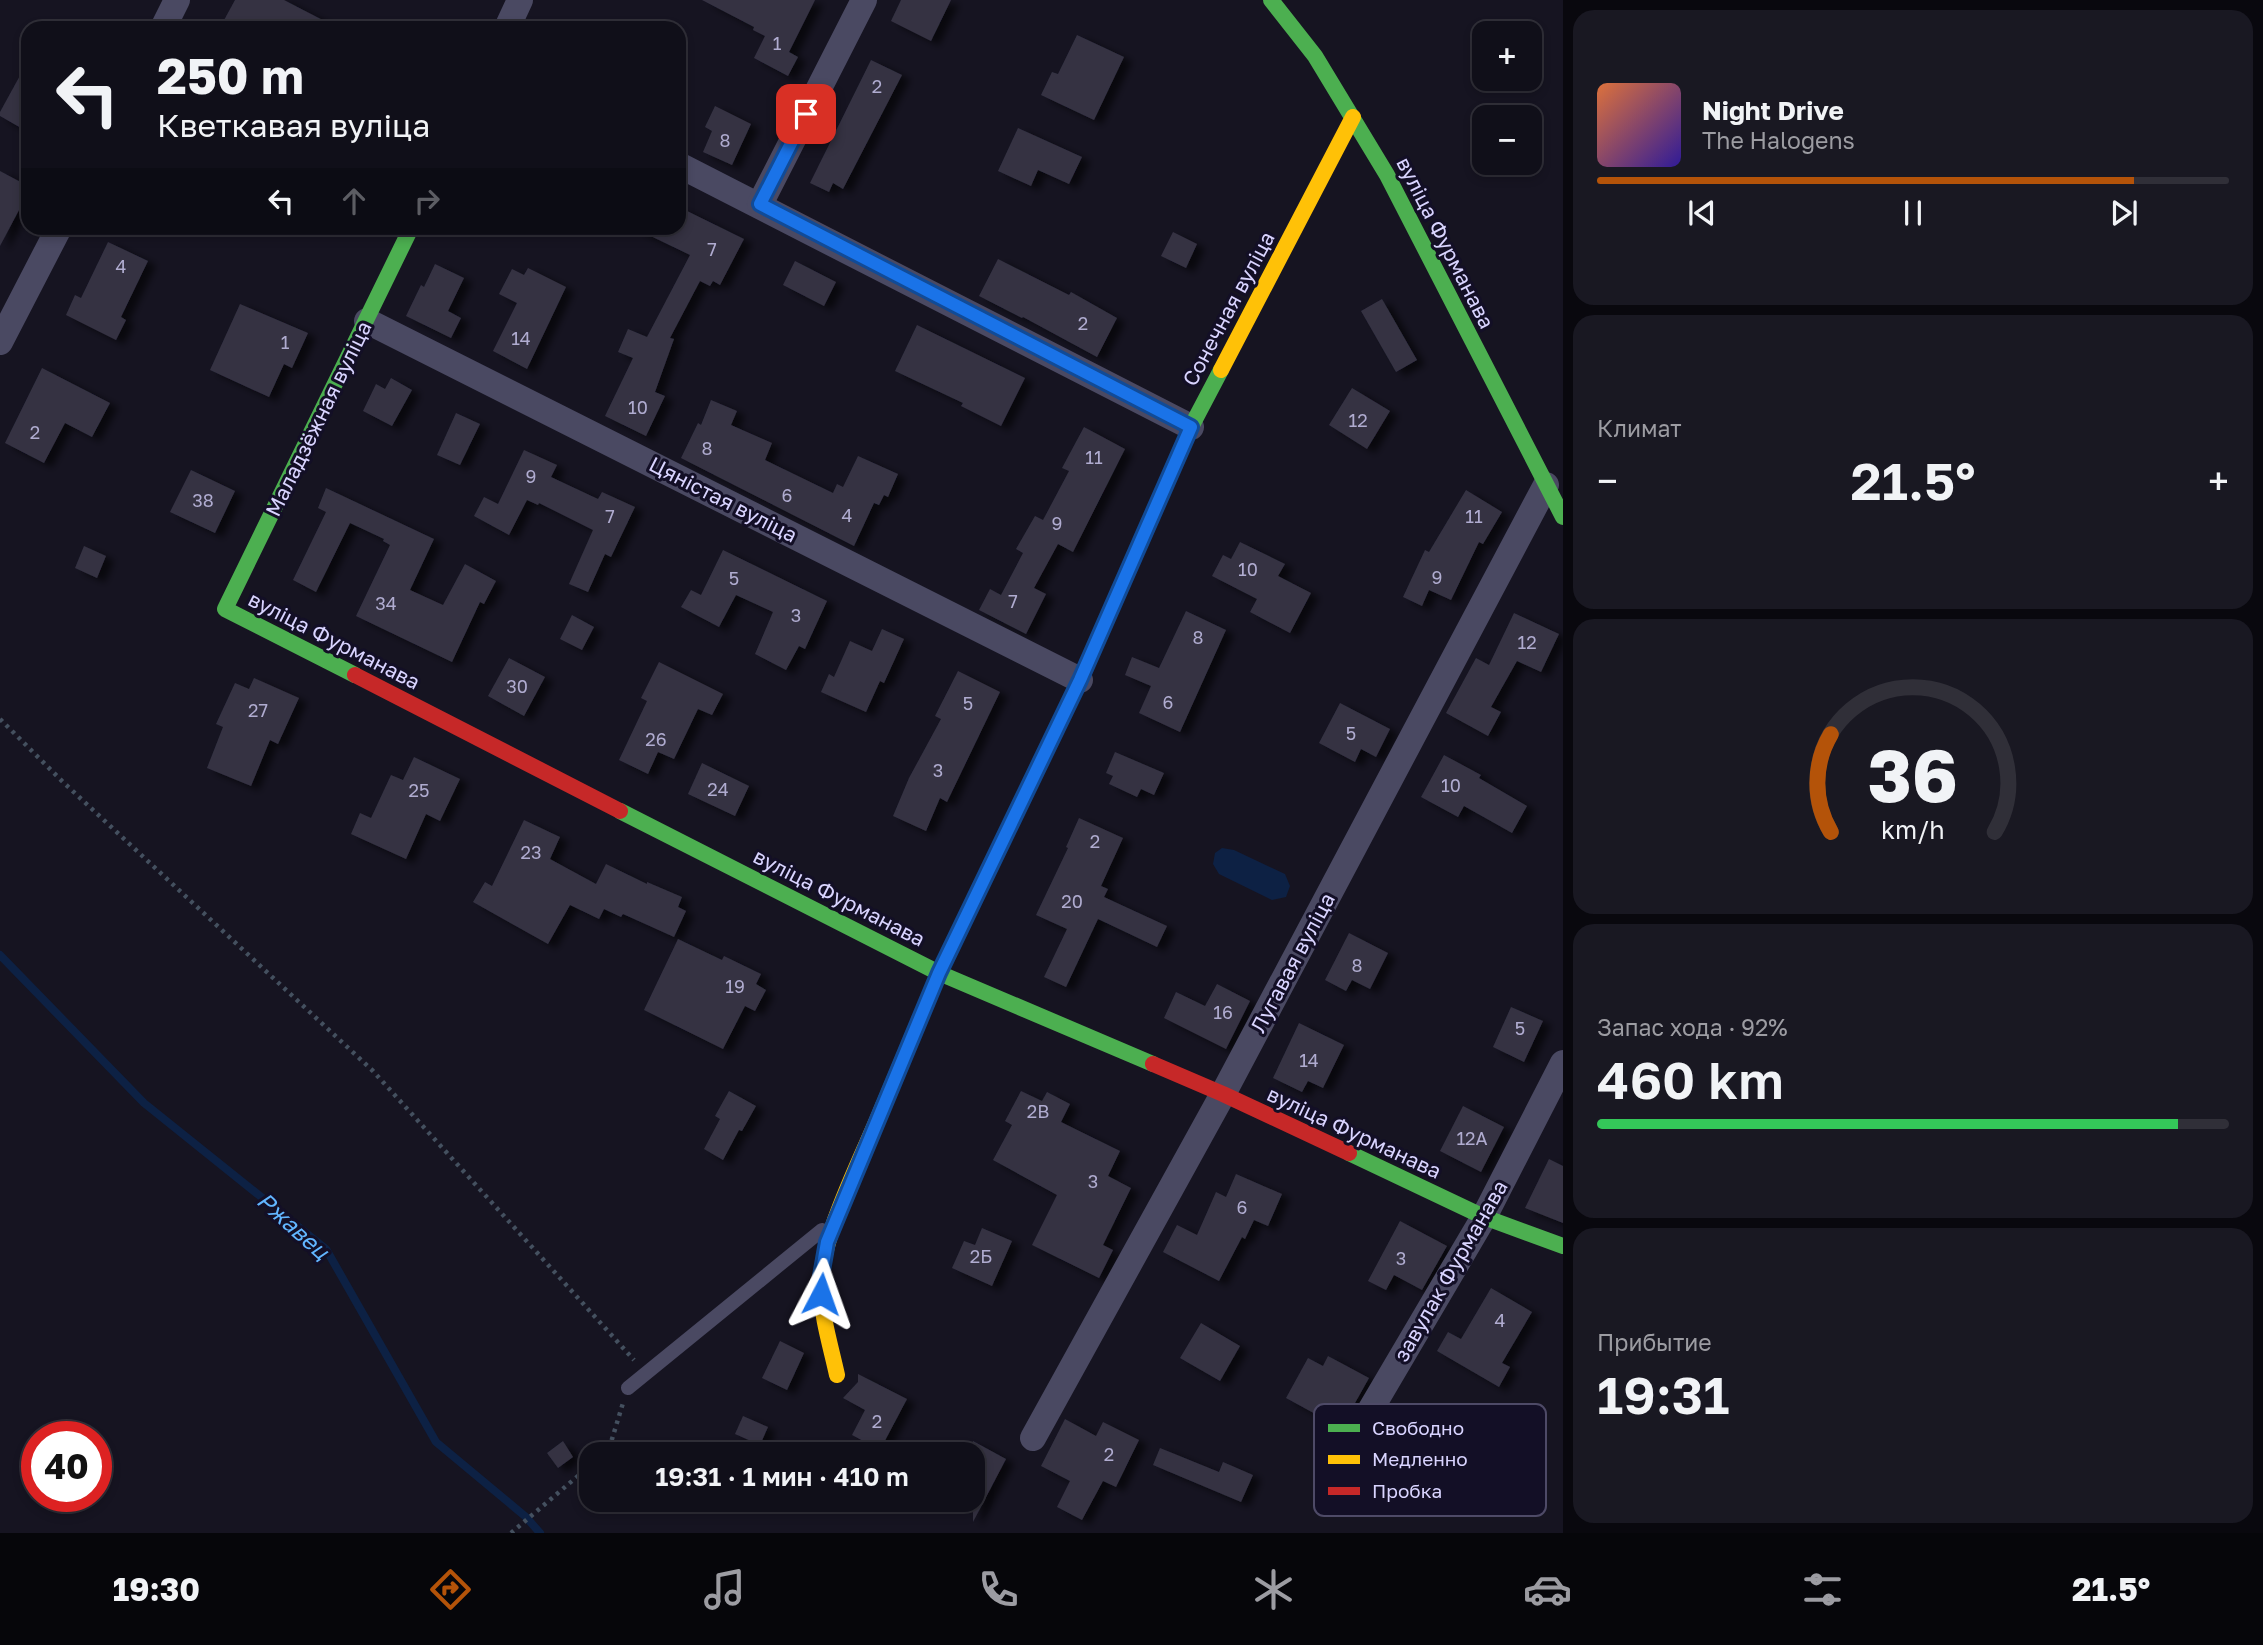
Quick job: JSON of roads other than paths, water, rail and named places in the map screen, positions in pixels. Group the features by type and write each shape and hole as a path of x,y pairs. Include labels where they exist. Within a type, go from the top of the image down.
{"street":[{"path":"166,21 177,0"},
{"path":"510,21 520,0"},
{"path":"760,204 864,0"},
{"name":"вуліца Фурманава","path":"1271,0 1315,56 1387,175 1563,515"},
{"name":"Сонечная вуліца","path":"837,1376 821,1294 827,1242 836,1219 939,973 1080,680 1191,427 1353,117"},
{"path":"686,168 1191,427"},
{"path":"0,342 55,235"},
{"name":"Маладзёжная вуліца","path":"225,609 408,235"},
{"name":"Цяністая вуліца","path":"367,321 1080,680"},
{"name":"Лугавая вуліца","path":"1033,1438 1223,1094 1546,485"},
{"name":"вуліца Фурманава","path":"225,609 939,973 1223,1094 1484,1217 1563,1245"},
{"name":"завулак Фурманава","path":"1374,1404 1484,1217 1563,1063"}],"lane":[{"path":"628,1388 836,1219"}],"water":[{"path":"1222,848 1234,850 1285,874 1290,886 1286,897 1272,900 1219,874 1213,864 1215,853"}],"waterway":[{"name":"Ржавец","path":"0,955 144,1103 326,1249 436,1442 526,1517 540,1533"}]}
